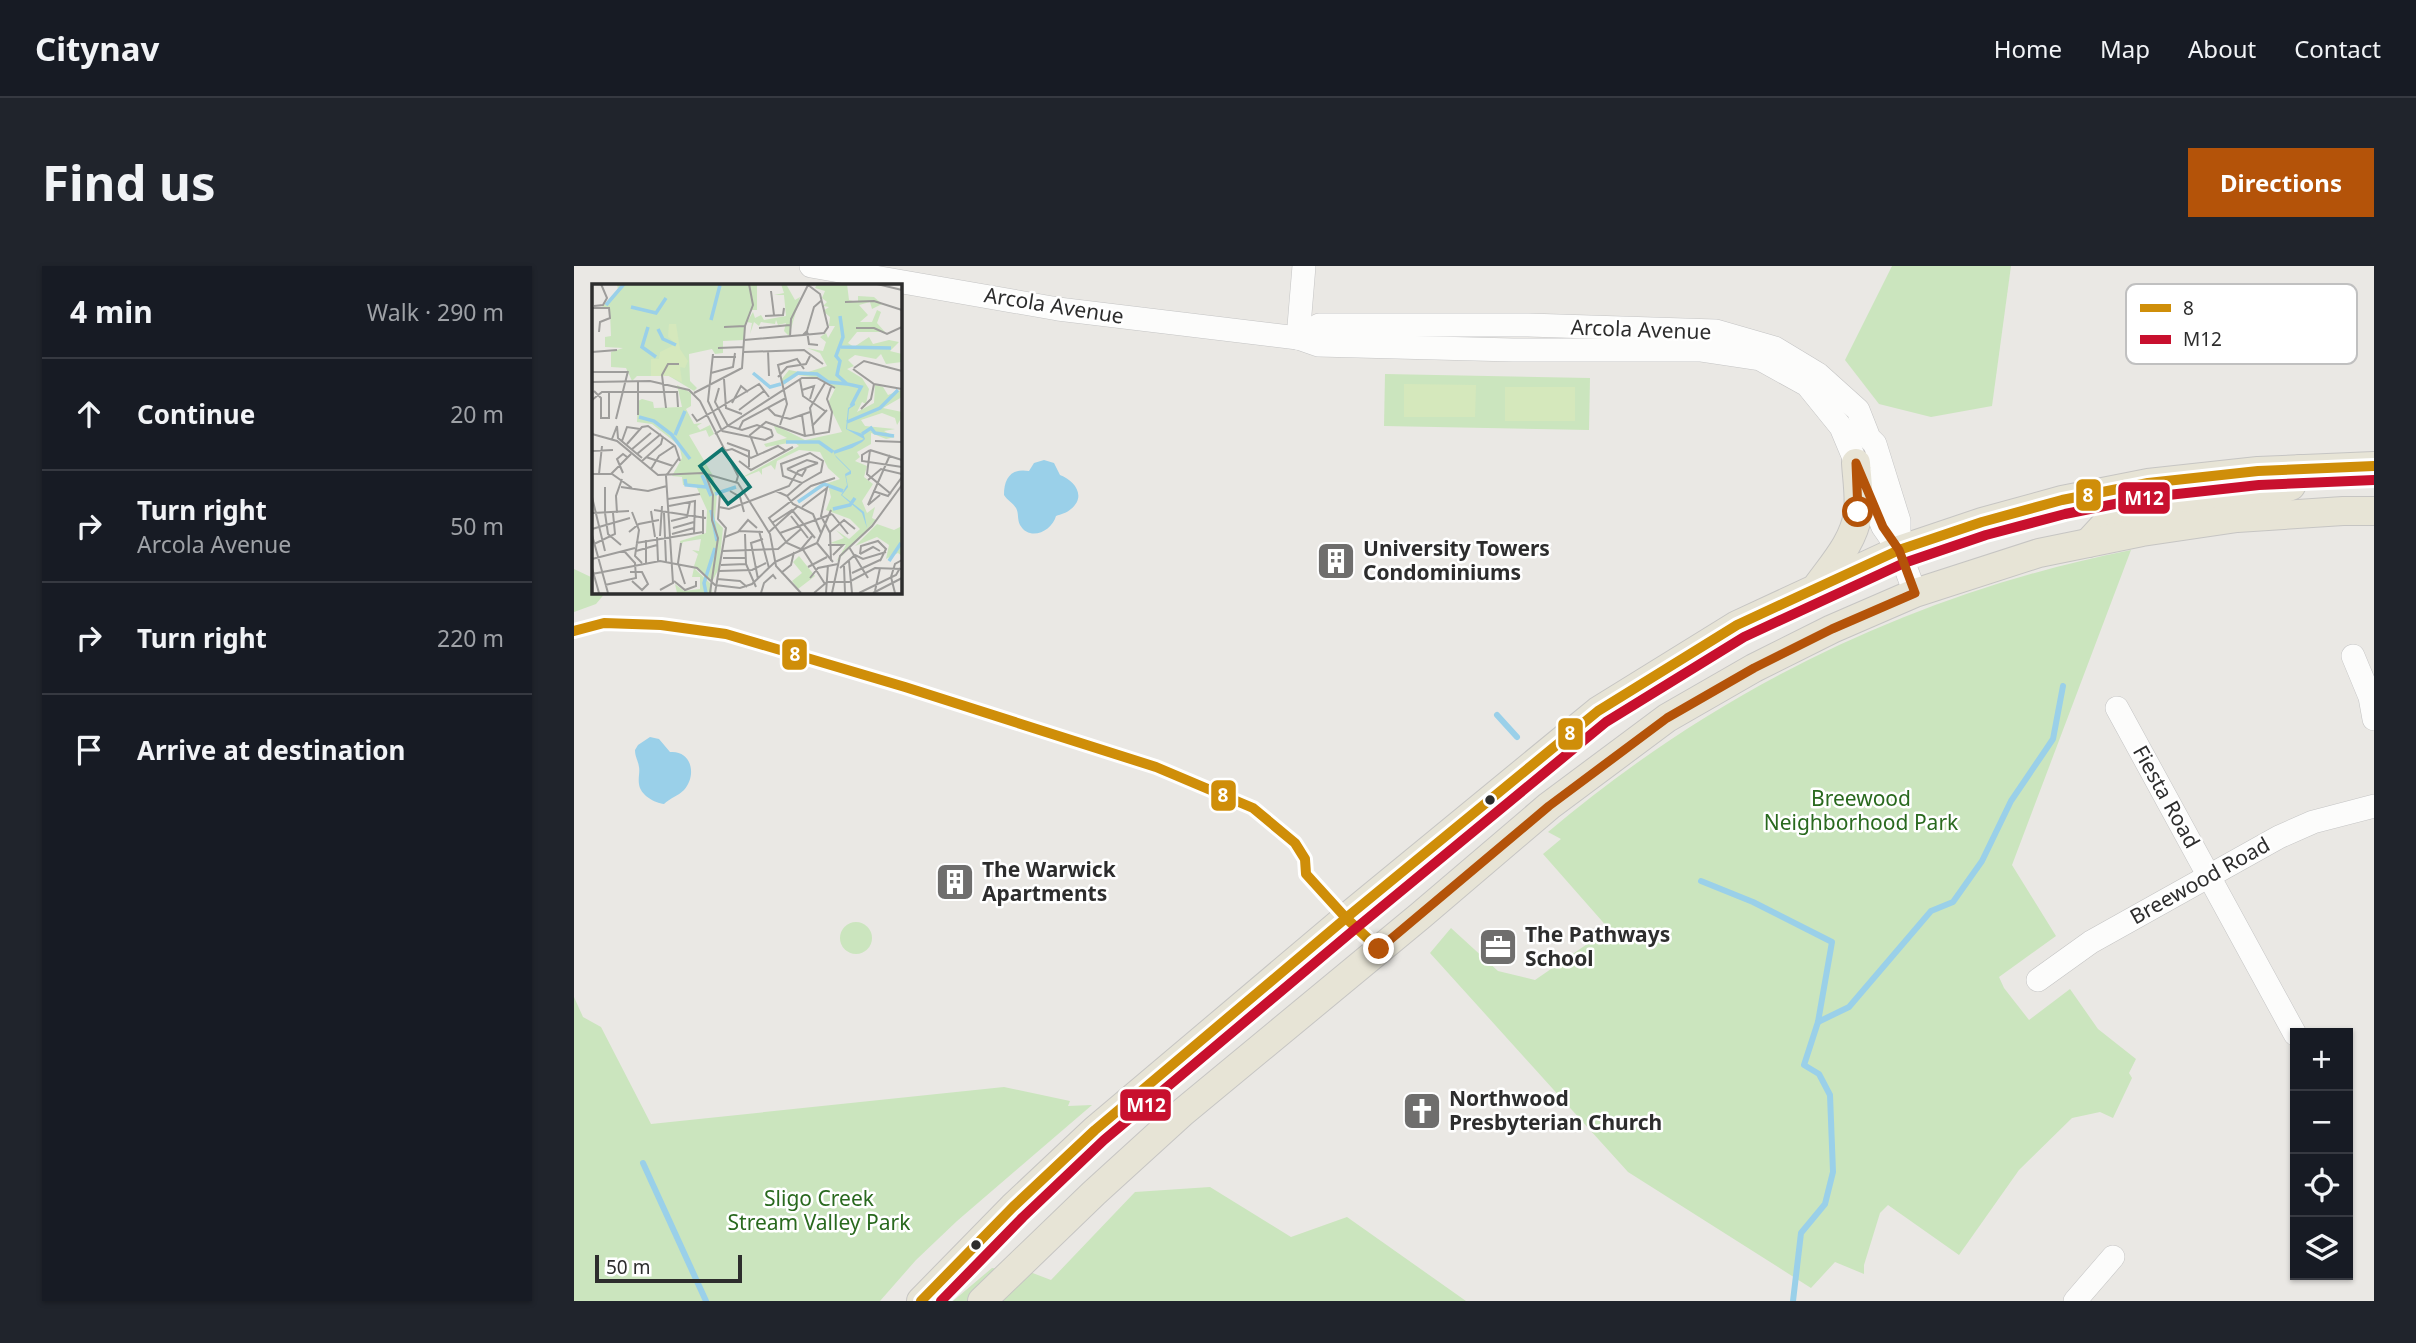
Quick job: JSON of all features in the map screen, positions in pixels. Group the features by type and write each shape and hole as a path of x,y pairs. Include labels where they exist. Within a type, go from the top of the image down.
{"main road":[{"path":"1816,588 1846,547 1855,526 1858,512 1856,463"},
{"path":"922,1300 1013,1207 1095,1130 1256,992 1598,711 1737,625 1899,550 2062,500 2148,483 2258,471 2371,468"},
{"path":"2088,543 2113,516 2172,505 2275,492 2291,486 2300,469"},
{"path":"982,1301 1183,1112 1549,806 1667,718 1754,668 1832,629 1915,593 2039,553 2142,532 2236,518 2374,511"}],"street":[{"name":"Arcola Avenue","path":"811,266 1058,309 1298,338 1318,345 1513,351 1700,350 1760,359 1807,385 1841,427 1883,527 1899,550 1915,593"},
{"path":"1298,338 1304,266"},
{"name":"Arcola Avenue","path":"1298,338 1319,325 1528,325 1716,331 1775,348 1818,374 1857,410 1869,438 1875,444 1899,521 1899,550"},
{"path":"2353,656 2370,697 2374,719"},
{"name":"Fiesta Road","path":"2117,708 2292,1028"},
{"name":"Breewood Road","path":"2038,979 2091,942 2279,837 2313,822 2374,806"},
{"path":"2075,1301 2113,1257"}],"green space":[{"path":"1892,266 2011,266 1992,406 1931,417 1879,404 1845,360"},
{"path":"1385,374 1590,378 1589,430 1384,426"},
{"path":"1404,384 1476,385 1475,417 1404,417"},
{"path":"1505,387 1575,387 1575,421 1505,421"},
{"name":"Breewood Neighborhood Park","path":"2131,550 2012,865 2056,936 1999,977 2004,988 2029,1020 2070,989 2098,1029 2136,1059 2129,1073 2132,1078 2113,1118 2100,1112 2072,1118 2019,1170 1959,1255 1888,1205 1880,1213 1864,1265 1864,1274 1835,1262 1811,1288 1628,1172 1430,953 1451,928 1498,971 1535,980 1609,929 1543,854 1561,839 1548,832 1613,781 1680,734 1750,691 1821,653 1896,620 1972,592"},
{"path":"574,569 592,578 592,593 605,593 596,604 574,612"},
{"path":"856,922 867,927 872,938 867,949 856,954 845,949 840,938 845,927"},
{"name":"Sligo Creek Stream Valley Park","path":"574,997 583,1017 601,1027 651,1124 1004,1087 1070,1101 1068,1106 1092,1105 957,1221 916,1260 880,1301 574,1301"},
{"path":"1210,1187 1291,1237 1347,1217 1466,1301 953,1301 992,1268 1030,1272 1051,1280 1135,1192"}],"water":[{"path":"1044,460 1054,463 1060,475 1074,485 1078,499 1069,510 1056,516 1050,526 1035,534 1024,530 1020,525 1016,508 1004,495 1005,484 1013,473 1029,471 1034,463"},
{"path":"650,737 659,739 670,752 683,755 690,765 688,784 682,792 664,804 649,798 642,792 639,784 635,750"}],"waterway":[{"path":"1818,1022 1849,1007 1931,911 1953,902 1982,861 2011,801 2053,739 2063,686"},
{"path":"1497,715 1517,737"},
{"path":"1701,881 1753,902 1832,942 1818,1022 1804,1065 1819,1074 1830,1095 1833,1172 1825,1204 1801,1233 1793,1301"},
{"path":"643,1163 706,1301"}],"transit line":[{"name":"8","path":"921,1301 1013,1207 1095,1130 1346,918 1598,711 1737,625 1899,550 1982,522 2062,500 2148,483 2258,471 2374,466"},
{"name":"M12","path":"941,1301 1023,1217 1104,1140 1355,929 1606,722 1744,637 1904,563 1986,535 2065,514 2150,497 2259,485 2374,480"},
{"name":"8","path":"574,631 604,623 661,625 726,634 905,687 1156,767 1253,808 1295,843 1305,859 1306,874 1379,949"}],"place":[{"name":"University Towers Condominiums","path":"1336,561"},
{"name":"The Warwick Apartments","path":"955,882"},
{"name":"The Pathways School","path":"1498,947"},
{"name":"Northwood Presbyterian Church","path":"1422,1111"}],"route":[{"path":"1379,949 1549,806 1667,718 1754,668 1832,629 1915,593 1899,550 1883,527 1856,463 1858,512"}]}
